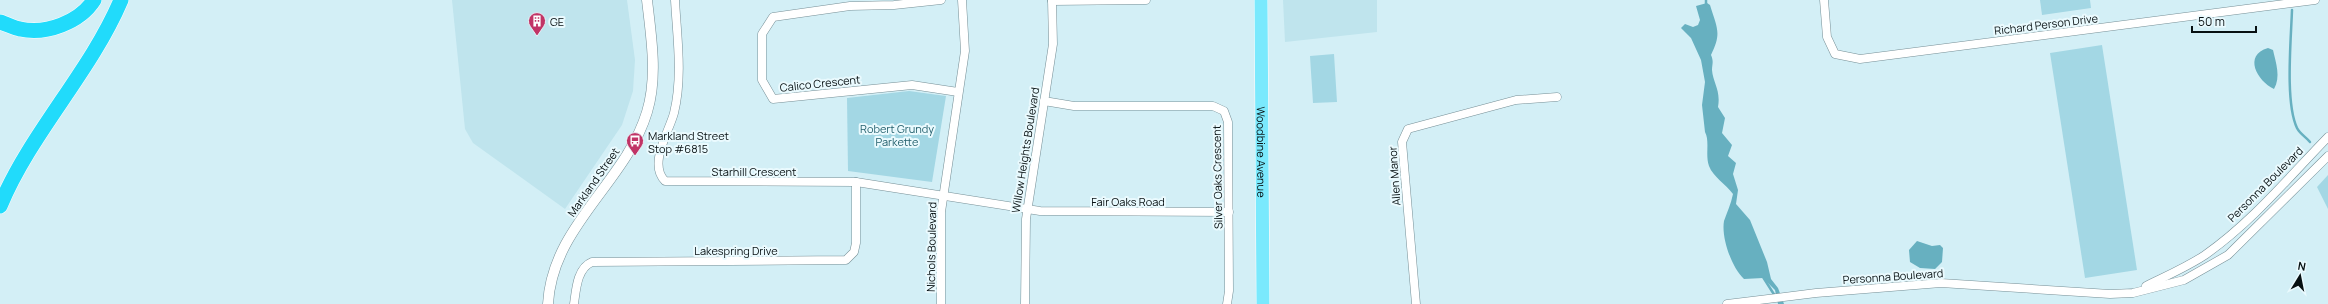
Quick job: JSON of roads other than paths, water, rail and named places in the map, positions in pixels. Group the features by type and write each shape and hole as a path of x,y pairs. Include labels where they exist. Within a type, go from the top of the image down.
{"highway":[{"path":"0,22 21,30 45,30 69,22 88,9 94,0"},
{"path":"0,206 7,190 55,110 94,50 121,0"}],"main road":[{"name":"Woodbine Avenue","path":"1261,0 1263,304"}],"street":[{"name":"Markland Street","path":"548,304 552,279 563,248 571,233 631,149 648,111 653,72 647,0"},
{"name":"Starhill Crescent","path":"675,0 679,77 674,113 658,163 659,174 665,181 856,182 1027,209"},
{"name":"Calico Crescent","path":"941,0 894,5 850,6 773,17 762,34 762,80 773,99 912,85 958,92"},
{"name":"Nichols Boulevard","path":"941,304 940,227 943,196 965,44 962,0"},
{"path":"1052,0 1146,0"},
{"name":"Willow Heights Boulevard","path":"1026,304 1025,233 1027,209 1053,44 1052,0"},
{"name":"Richard Person Drive","path":"1824,0 1827,37 1834,54 1860,59 2315,0"},
{"name":"Allen Manor","path":"1416,304 1402,142 1408,129 1516,100 1557,97"},
{"name":"Silver Oaks Crescent","path":"1044,101 1086,106 1213,106 1224,111 1228,122 1229,212 1227,304"},
{"name":"Personna Boulevard","path":"2133,293 2205,255 2220,243 2252,216 2328,137"},
{"name":"Personna Boulevard","path":"1727,304 1816,293 1941,283 2110,294 2133,293 2184,280 2228,255 2254,231 2328,156"},
{"name":"Lakespring Drive","path":"574,304 580,276 586,265 592,262 846,260 854,252 856,243 856,182"},
{"name":"Fair Oaks Road","path":"1027,209 1061,212 1229,212"},
{"path":"2220,243 2231,252"}],"waterway":[{"path":"1706,0 1706,5"},
{"path":"2292,10 2290,54 2291,103 2293,117 2297,128 2310,142"},
{"path":"1763,277 1775,296"}],"place":[{"name":"GE","path":"537,36"},
{"name":"Markland Street Stop #6815","path":"635,156"}],"park label":[{"name":"Robert Grundy Parkette","path":"897,134"}]}
